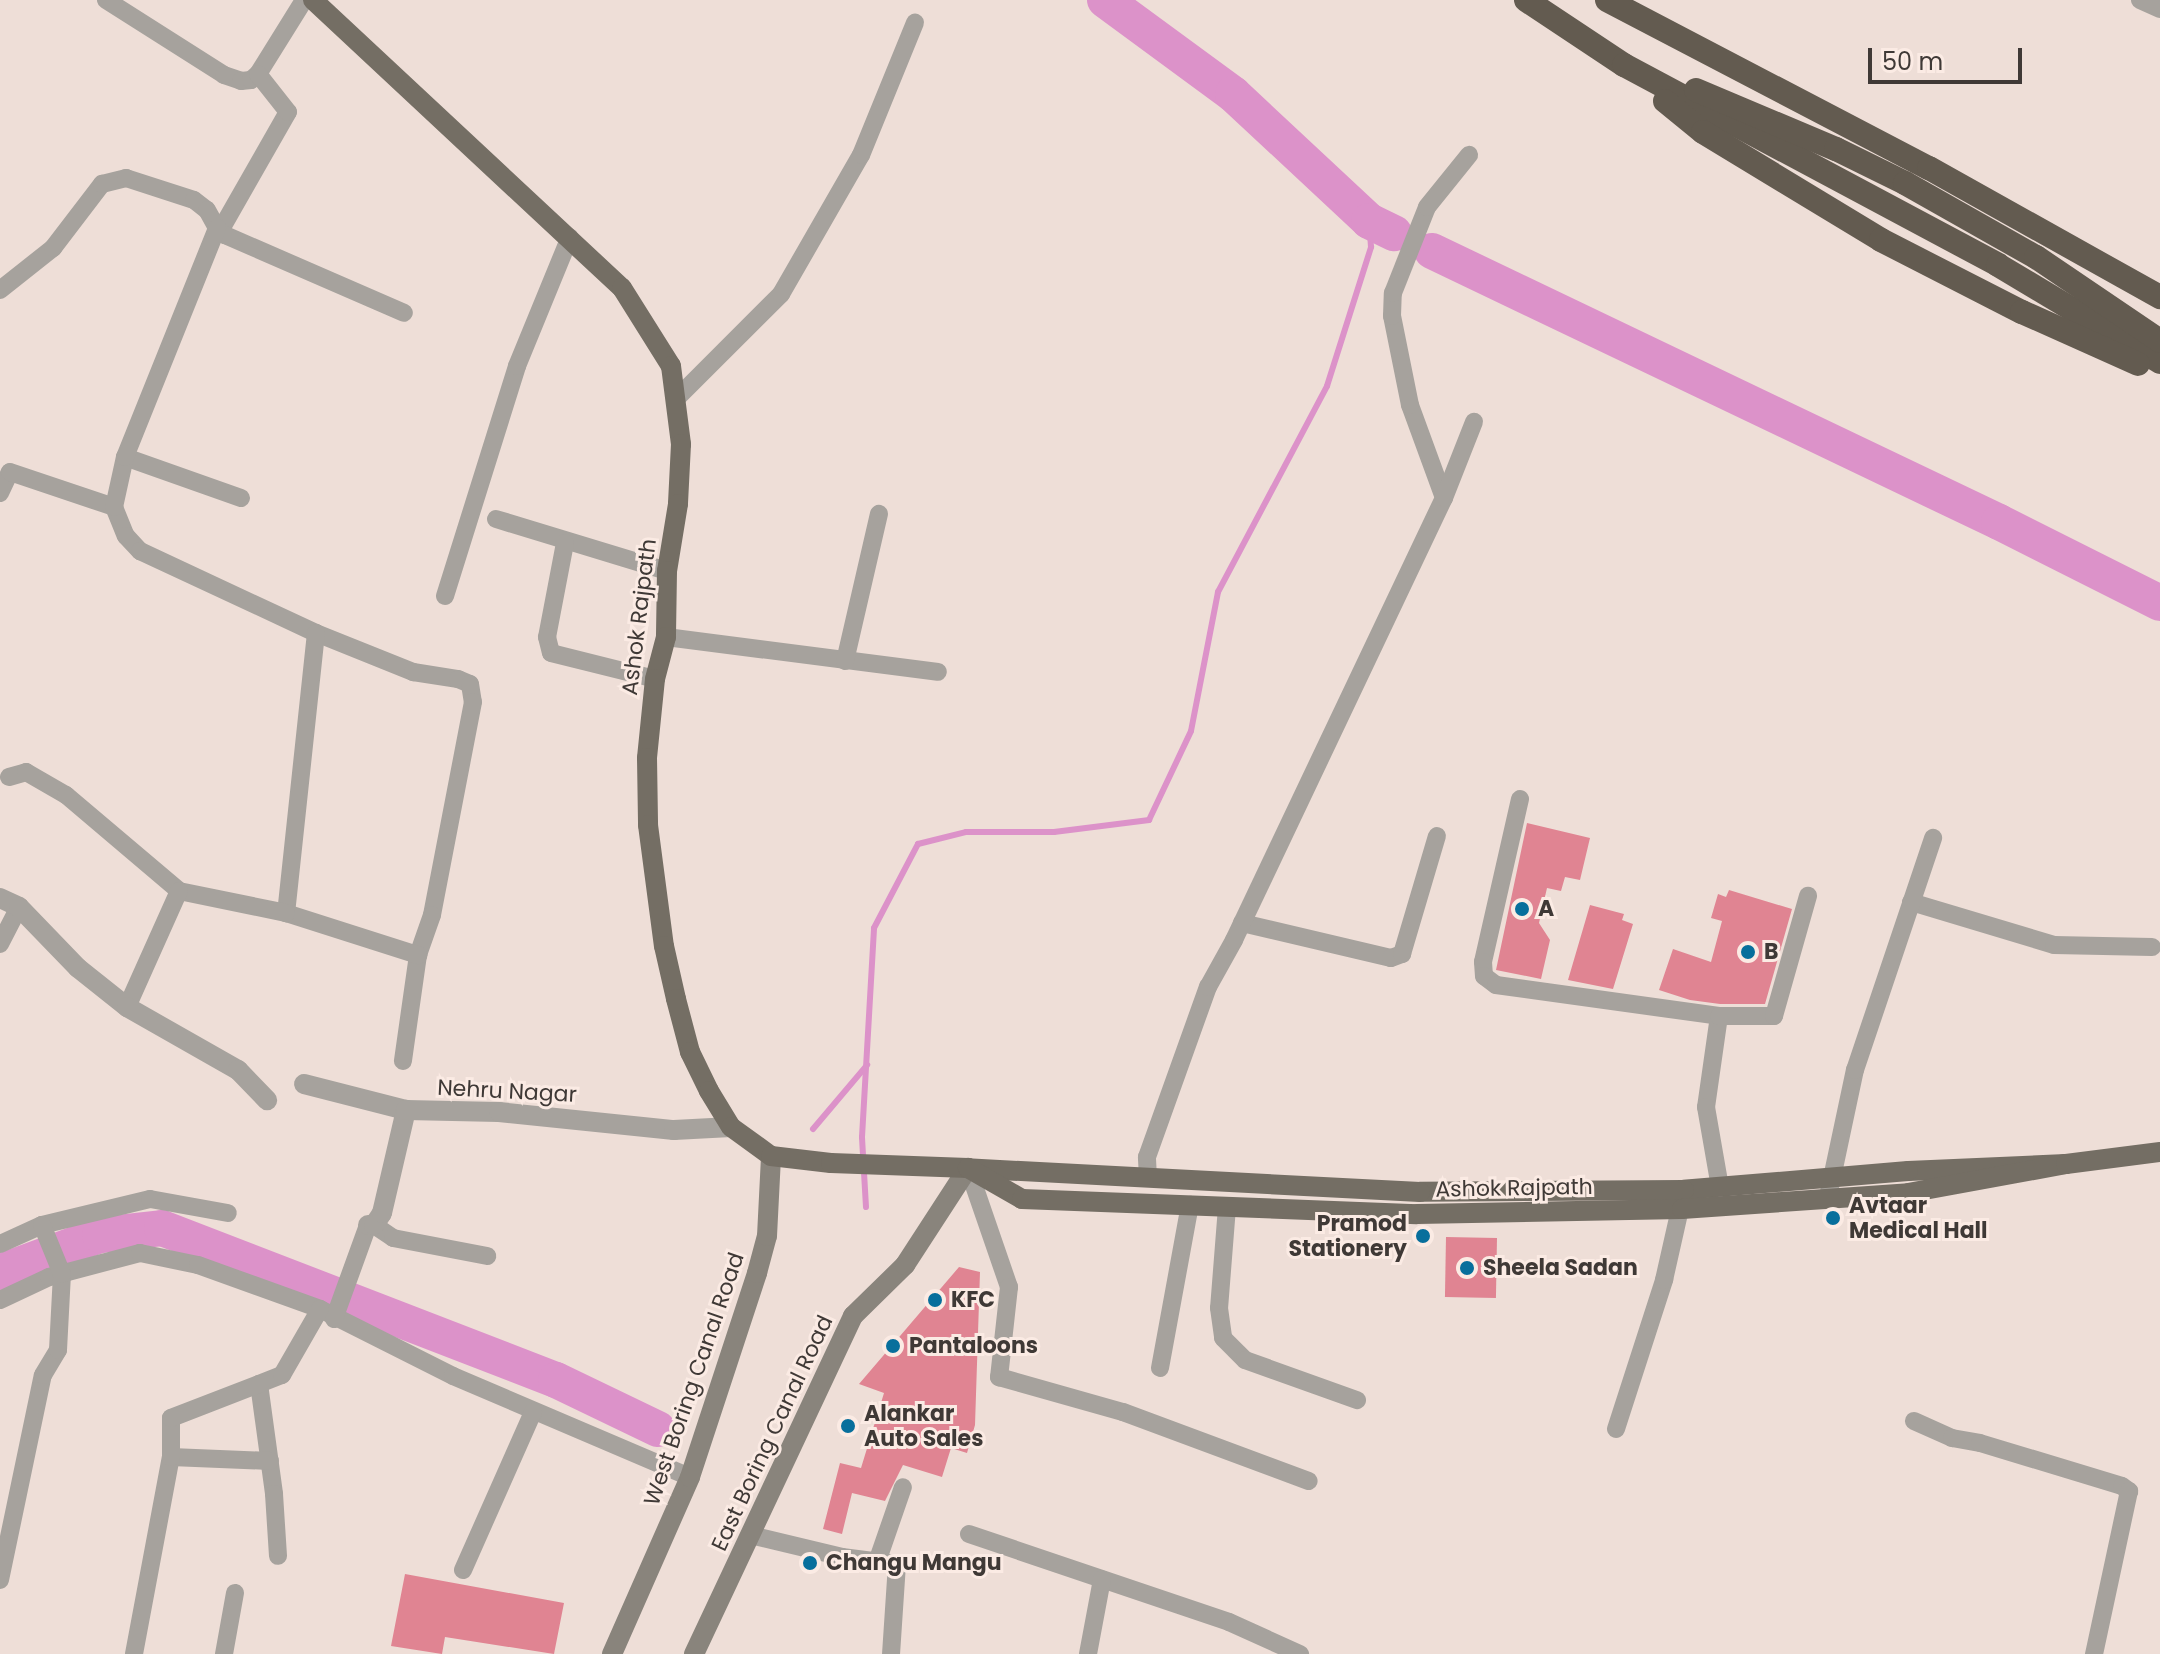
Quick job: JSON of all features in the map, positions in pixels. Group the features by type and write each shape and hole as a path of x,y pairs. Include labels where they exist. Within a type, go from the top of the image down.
{"highway":[{"path":"1526,0 1769,158 2160,373"},
{"path":"1607,0 1929,168 2160,294"},
{"path":"1624,65 1743,109 1905,183 2036,257 2160,341"},
{"path":"1624,65 1846,168 2008,254 2160,351"},
{"path":"1624,65 1998,265 2160,362"}],"main road":[{"name":"Ashok Rajpath","path":"313,0 622,288 654,333 671,366 678,397 681,444 678,504 667,571 666,637 655,679 647,758 648,825 664,946 690,1052 731,1127 771,1156 831,1163 877,1162 1420,1192 1683,1199 1720,1187 1908,1193 2066,1164 2160,1152"},
{"name":"West Boring Canal Road","path":"612,1654 690,1477 761,1261 772,1190 771,1156"},
{"name":"Ashok Rajpath","path":"968,1168 1022,1199 1417,1214 1830,1189"},
{"name":"East Boring Canal Road","path":"694,1654 853,1316 905,1265 968,1168"}],"street":[{"path":"106,0 224,75 241,81 251,80 258,74 304,0"},
{"path":"2140,0 2160,9"},
{"path":"678,397 781,294 861,155 915,23"},
{"path":"258,74 288,112 218,230 125,457 114,507 126,536 140,551 316,633 413,672 458,679 473,690 432,915 418,955 403,1061"},
{"path":"1444,498 1410,405 1392,316 1393,293 1427,207 1469,155"},
{"path":"1,289 53,248 97,188 109,180 140,179 194,200 207,210 218,230 404,313"},
{"path":"445,596 517,366 570,237"},
{"path":"1148,1178 1147,1157 1208,987 1242,923 1444,498 1474,422"},
{"path":"125,457 241,498"},
{"path":"0,493 10,472 114,507"},
{"path":"845,661 879,514"},
{"path":"496,519 565,543 667,571"},
{"path":"565,543 547,637 551,653 655,679"},
{"path":"286,913 316,633"},
{"path":"666,637 938,672"},
{"path":"9,777 26,772 66,795 179,891 286,913 418,955"},
{"path":"1520,799 1483,962 1484,976 1496,985 1719,1016 1774,1016 1808,896"},
{"path":"1242,923 1391,958 1402,954 1437,836"},
{"path":"1830,1189 1855,1070 1933,838"},
{"path":"127,1007 179,891"},
{"path":"0,898 19,907 78,968 127,1007 238,1070 267,1100"},
{"path":"1911,902 2054,945 2152,947"},
{"path":"0,944 19,907"},
{"path":"1719,1016 1706,1107 1720,1187"},
{"path":"304,1084 406,1110"},
{"name":"Nehru Nagar","path":"371,1225 382,1213 406,1110 499,1112 674,1130 731,1127"},
{"path":"968,1168 1009,1287 999,1377 1123,1412 1309,1481"},
{"path":"0,1244 150,1199 228,1213"},
{"path":"1616,1429 1664,1280 1683,1199"},
{"path":"1160,1368 1190,1205"},
{"path":"1227,1207 1219,1308 1223,1338 1245,1360 1357,1400"},
{"path":"134,1654 171,1457 171,1418 282,1375 327,1314 342,1300 371,1225 393,1238 487,1256"},
{"path":"0,1580 43,1375 58,1350 60,1266 44,1230"},
{"path":"0,1300 60,1266 140,1253 198,1265 327,1314 533,1412 690,1477"},
{"path":"259,1384 270,1461 278,1556"},
{"path":"463,1570 533,1412"},
{"path":"1914,1421 1952,1438 1980,1443 2122,1486 2129,1491 2094,1654"},
{"path":"171,1457 270,1461"},
{"path":"877,1562 903,1487"},
{"path":"969,1534 1229,1622 1300,1654"},
{"path":"750,1535 897,1564 891,1654"},
{"path":"1088,1654 1102,1579"},
{"path":"224,1654 235,1593"}],"building":[{"path":"1527,823 1590,838 1580,880 1565,877 1561,891 1547,888 1539,923 1550,940 1541,979 1496,970"},
{"name":"B","path":"1729,890 1792,909 1765,1004 1720,1004 1690,1000 1659,990 1673,949 1711,962 1722,921 1711,918 1718,894 1726,897"},
{"path":"1590,905 1624,914 1622,920 1633,924 1613,989 1568,980"},
{"name":"Sheela Sadan","path":"1446,1237 1497,1238 1496,1298 1445,1297"},
{"path":"959,1267 980,1272 975,1425 967,1453 951,1448 942,1477 903,1465 885,1501 852,1493 842,1534 823,1529 840,1463 861,1468 884,1393 859,1384"},
{"path":"405,1574 564,1603 554,1654 445,1637 442,1654 391,1646"}],"waterway":[{"path":"1105,0 1233,94 1369,221 1394,233"},
{"path":"866,1207 862,1137 874,928 918,844 966,832 1054,832 1149,820 1191,731 1218,592 1327,386 1371,247 1369,221"},
{"path":"1432,251 1999,522 2160,603"},
{"path":"813,1129 867,1065"},
{"path":"0,1272 100,1235 162,1228 556,1380 658,1429"}],"place":[{"name":"A","path":"1522,909"},
{"name":"B","path":"1748,952"},
{"name":"Avtaar Medical Hall","path":"1833,1218"},
{"name":"Pramod Stationery","path":"1423,1236"},
{"name":"Sheela Sadan","path":"1467,1268"},
{"name":"KFC","path":"935,1300"},
{"name":"Pantaloons","path":"893,1346"},
{"name":"Alankar Auto Sales","path":"848,1426"},
{"name":"Changu Mangu","path":"810,1563"}]}
